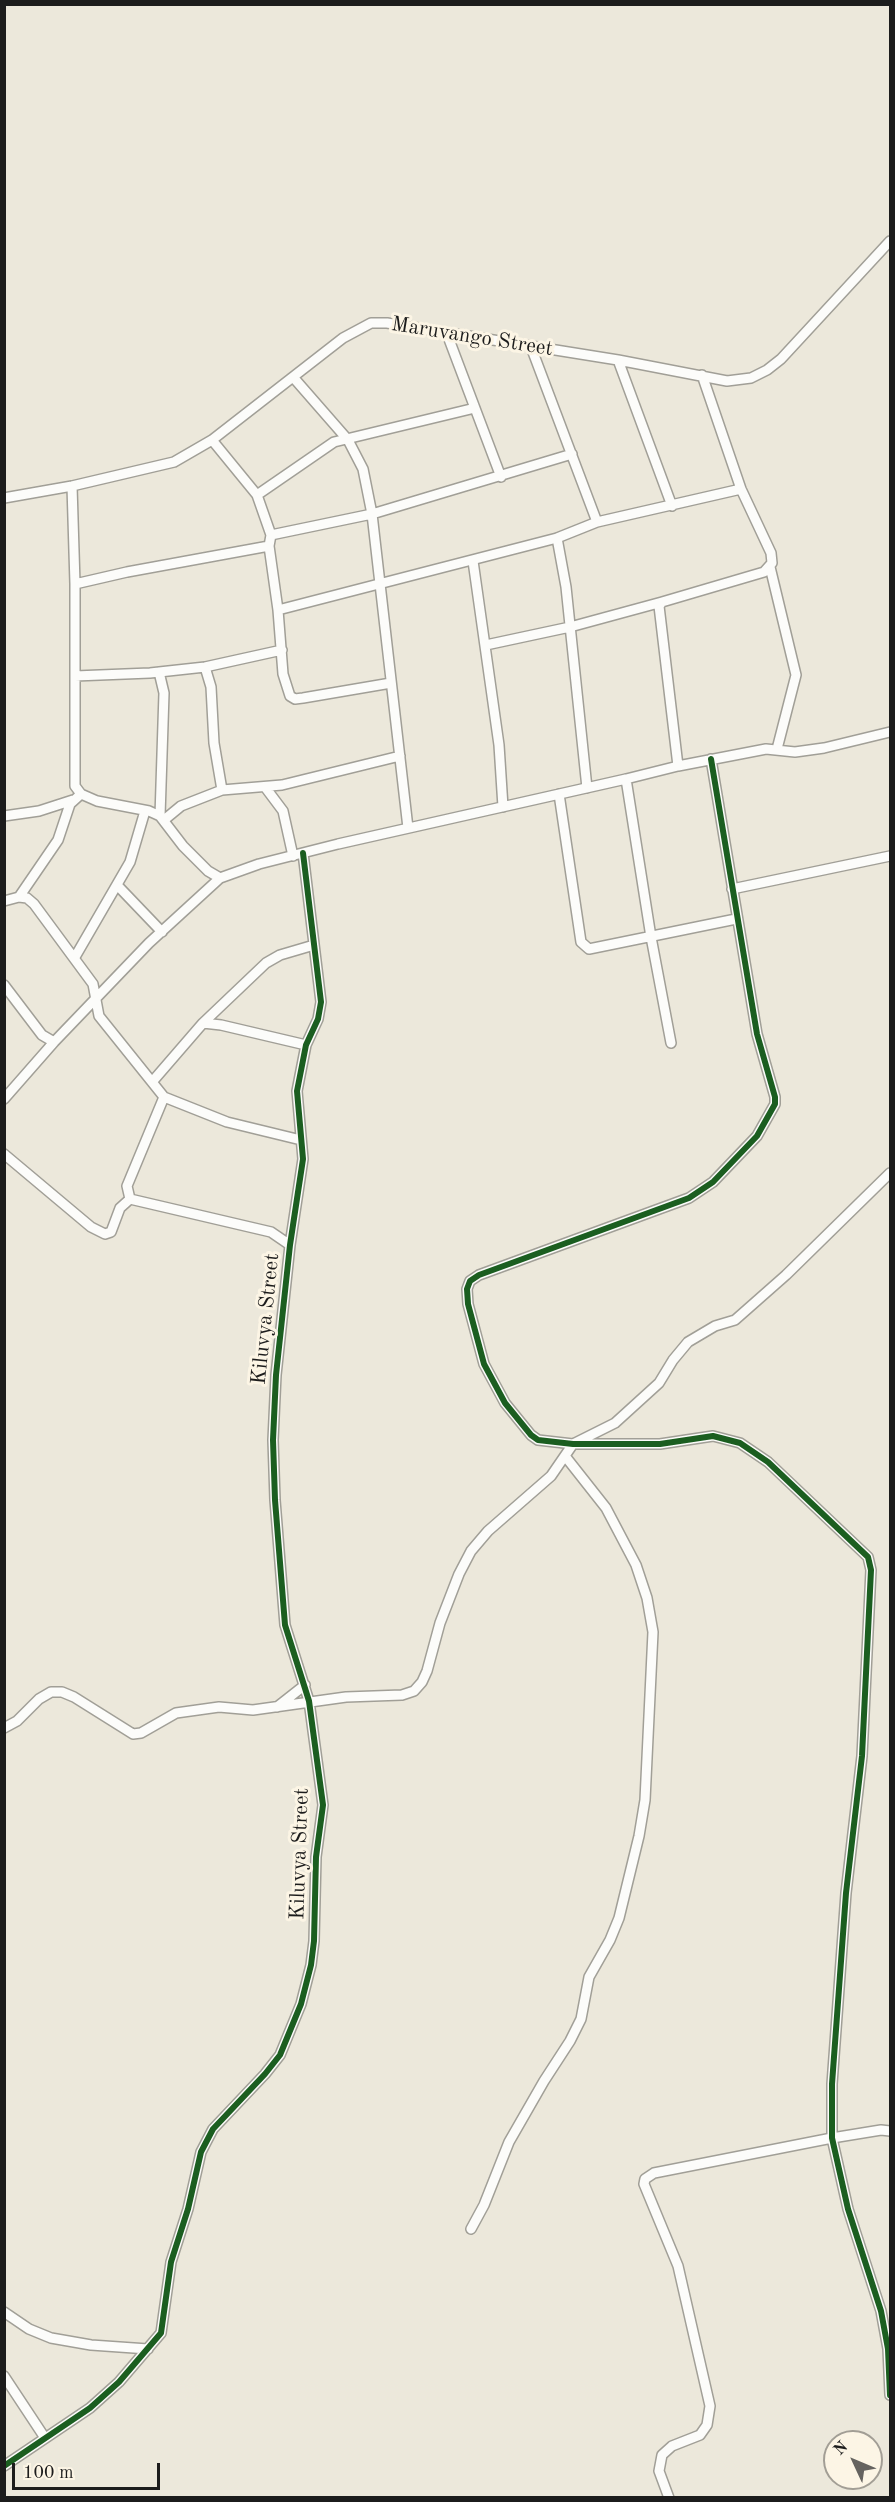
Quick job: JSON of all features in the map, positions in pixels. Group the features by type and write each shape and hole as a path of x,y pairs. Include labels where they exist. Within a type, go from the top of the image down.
{"street":[{"name":"Maruvango Street","path":"4,498 72,486 174,462 212,440 350,334 371,323 387,323 618,360 727,381 751,378 767,370 781,359 891,241"},
{"path":"447,334 501,477"},
{"path":"531,347 597,522"},
{"path":"618,360 672,506"},
{"path":"702,375 741,489 771,553 770,567 796,675 777,749"},
{"path":"293,377 348,440 363,469 372,514 408,828"},
{"path":"257,495 333,442 475,408"},
{"path":"212,440 257,495 271,535 269,546 278,610 283,674 290,696 295,699 391,683"},
{"path":"271,535 372,514 573,454"},
{"path":"19,897 58,840 77,797 74,779 75,584 72,486"},
{"path":"278,610 557,538 597,522 741,489"},
{"path":"557,538 570,627 587,788"},
{"path":"75,584 269,546"},
{"path":"473,561 499,745 503,807"},
{"path":"486,645 570,627 662,602 764,572 770,567"},
{"path":"662,602 658,613 678,765"},
{"path":"75,676 159,672 205,667 282,650"},
{"path":"205,667 211,687 214,743 222,790"},
{"path":"159,672 164,693 162,818"},
{"path":"4,1099 95,1000 162,932 220,878 259,864 303,853 678,765 755,751 777,749 805,751 891,732"},
{"path":"162,818 181,806 222,790 265,787 400,756"},
{"path":"711,759 757,1034 775,1104 757,1136 713,1182 688,1198 478,1275 467,1289 468,1304 484,1364 505,1403 531,1435 538,1440 573,1444 660,1444 713,1436 740,1443 768,1462 868,1557 871,1570 862,1756 846,1893 832,2084 832,2138 848,2209 881,2311 888,2349 891,2395"},
{"path":"626,779 651,937 671,1042"},
{"path":"265,787 283,811 293,856"},
{"path":"559,794 581,942 590,950 736,919"},
{"path":"4,816 39,811 77,797 145,811 162,818 183,846 208,871 220,878"},
{"path":"75,957 130,862 145,811"},
{"name":"Kiluvya Street","path":"4,2466 90,2408 118,2382 161,2333 171,2262 188,2209 201,2152 213,2129 280,2055 301,2004 311,1965 314,1941 316,1857 323,1805 309,1701 285,1625 275,1500 273,1440 276,1375 290,1245 303,1159 297,1091 306,1045 318,1018 321,1002 303,853"},
{"path":"732,889 891,856"},
{"path":"117,885 162,932"},
{"path":"4,901 19,897 27,898 34,904 93,984 99,1016 164,1097 227,1122 301,1140"},
{"path":"152,1082 203,1023 266,963 280,955 314,945"},
{"path":"4,985 10,1000 42,1035 54,1042"},
{"path":"203,1023 221,1024 306,1045"},
{"path":"130,1199 127,1186 164,1097"},
{"path":"4,1154 91,1227 105,1234 111,1232 120,1208 130,1199"},
{"path":"4,1728 51,1692 62,1692 74,1697 134,1734 141,1733 176,1713 219,1707 253,1710 346,1697 402,1695 414,1691 422,1682 427,1671 440,1623 471,1551 488,1531 551,1476 573,1444 615,1423 659,1383 672,1360 688,1342 715,1326 735,1320 786,1275 891,1173"},
{"path":"130,1199 271,1233 290,1245"},
{"path":"471,2229 484,2205 509,2142 581,2019 589,1977 610,1940 619,1918 639,1836 645,1800 653,1632 647,1598 636,1565 606,1508 566,1456"},
{"path":"277,1707 305,1685"},
{"path":"669,2498 659,2471 662,2455 672,2446 700,2435 707,2425 710,2406 678,2266 644,2184 645,2179 654,2173 832,2138 881,2130 891,2131"},
{"path":"4,2312 29,2329 51,2338 91,2345 148,2349"},
{"path":"4,2376 45,2438"}],"cycle path":[{"path":"711,759 757,1034 775,1104 757,1136 713,1182 689,1198 479,1275 470,1281 467,1289 468,1304 484,1364 505,1403 531,1435 538,1440 573,1444 660,1444 713,1436 740,1443 768,1462 868,1557 871,1570 862,1756 846,1893 832,2084 832,2138 848,2209 881,2311 888,2349 890,2395"},
{"path":"4,2466 90,2408 119,2382 161,2333 171,2262 188,2209 201,2152 213,2129 280,2055 301,2004 311,1965 314,1941 316,1857 323,1805 309,1701 285,1625 275,1500 273,1440 276,1375 290,1245 303,1159 297,1091 306,1045 318,1019 321,1002 303,853"}]}
